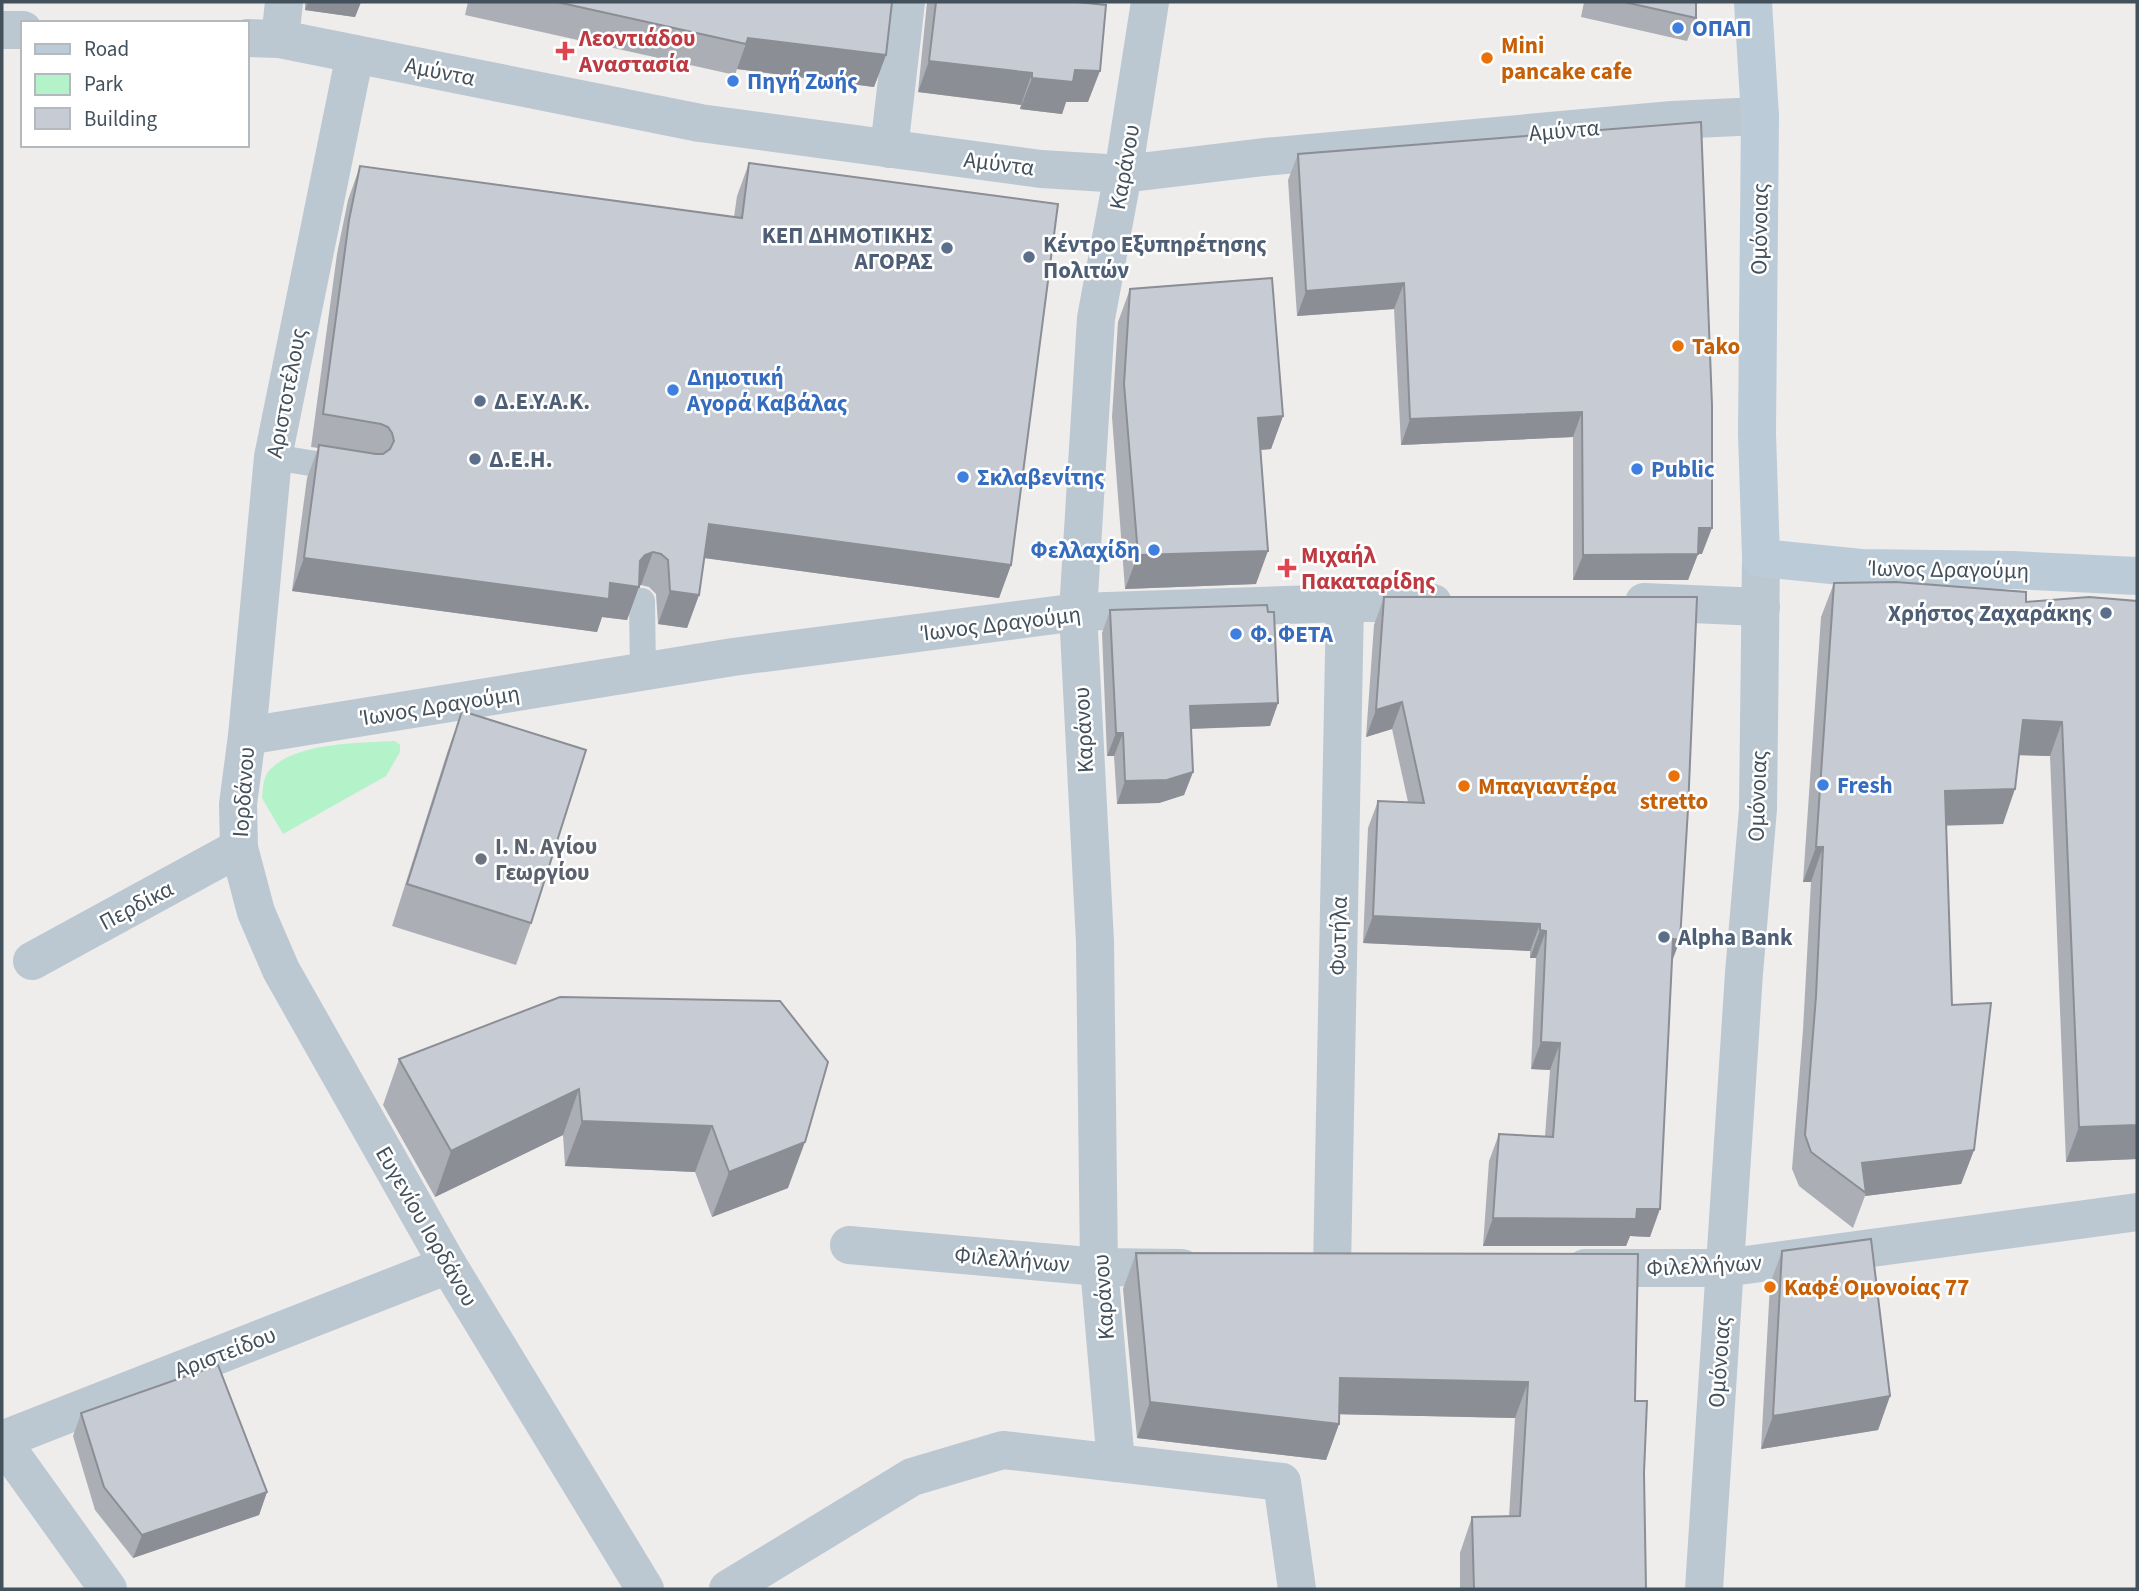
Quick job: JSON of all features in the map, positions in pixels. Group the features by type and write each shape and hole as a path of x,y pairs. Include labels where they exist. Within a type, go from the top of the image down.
{"main road":[{"name":"Ομόνοιας","path":"1753,2 1760,116 1757,433 1762,558"},
{"name":"Ίωνος Δραγούμη","path":"1762,558 1861,568 2012,570 2137,576"}],"street":[{"path":"889,149 906,2"},
{"name":"Καράνου","path":"1116,1463 1099,1267 1095,942 1078,612 1096,318 1124,174 1150,2"},
{"name":"Αμύντα","path":"270,26 355,54 700,123 1041,169 1124,174 1264,157 1672,120 1760,116"},
{"path":"2,30 21,30"},
{"name":"Αριστοτέλους","path":"247,736 272,457 355,54"},
{"name":"Ομόνοιας","path":"1704,1589 1724,1268 1758,809 1762,558"},
{"path":"1607,602 1685,602 1761,607"},
{"name":"Ίωνος Δραγούμη","path":"247,736 747,655 1078,612 1345,603 1464,603"},
{"name":"Φωτήλα","path":"1345,603 1318,1268 1372,1268"},
{"name":"Ιορδάνου","path":"239,848 237,804 247,736"},
{"name":"Περδίκα","path":"32,961 239,848"},
{"name":"Ευγενίου Ιορδάνου","path":"239,848 256,912 281,970 448,1265 645,1589"},
{"name":"Φιλελλήνων","path":"1548,1268 1724,1268 2137,1212"},
{"name":"Φιλελλήνων","path":"849,1245 1099,1267 1222,1268"},
{"name":"Αριστείδου","path":"2,1440 448,1265"},
{"path":"2,1440 108,1589"},
{"path":"728,1589 912,1477 1003,1450 1282,1482 1297,1589"}],"lane":[{"path":"272,457 366,471"},
{"path":"642,601 643,672"}],"green space":[{"path":"395,741 400,745 400,752 386,776 283,834 262,798 266,775 279,762 293,755 327,746"}],"building":[{"path":"557,2 892,2 886,55 748,38 746,44"},
{"path":"936,2 1077,2 1106,5 1100,71 1075,70 1073,82 1032,78 1032,73 929,61"},
{"path":"1624,2 1696,2 1696,18"},
{"path":"1701,122 1712,405 1712,528 1699,528 1698,554 1583,555 1582,412 1410,419 1404,283 1306,291 1298,154"},
{"name":"Δημοτική Αγορά Καβάλας","path":"749,163 1058,204 1011,565 709,524 699,595 670,591 668,560 653,552 640,561 639,587 610,583 609,599 304,558 319,445 383,454 390,449 394,441 388,427 381,424 323,414 349,220 360,166 742,218"},
{"path":"1272,278 1283,416 1258,418 1268,551 1138,555 1124,384 1130,289"},
{"path":"1896,582 2026,592 2026,602 2089,597 2137,601 2137,1125 2079,1127 2062,722 2023,720 2015,789 1945,791 1952,1005 1991,1003 1974,1150 1862,1163 1866,1193 1811,1152 1805,1135 1816,996 1823,847 1816,847 1834,583"},
{"path":"1384,597 1697,597 1688,809 1680,940 1673,939 1660,1209 1637,1209 1636,1219 1493,1218 1499,1134 1553,1137 1560,1043 1541,1042 1546,931 1540,930 1540,924 1373,916 1378,801 1424,803 1402,702 1376,710"},
{"path":"1267,605 1268,612 1274,612 1278,703 1190,706 1193,772 1167,780 1125,781 1123,733 1116,733 1110,610"},
{"name":"Ι. Ν. Αγίου Γεωργίου","path":"462,711 586,750 531,923 407,884"},
{"path":"560,997 780,1001 828,1062 805,1142 729,1172 712,1126 582,1121 579,1089 451,1151 399,1059"},
{"path":"1871,1239 1890,1396 1773,1416 1782,1251"},
{"path":"1136,1253 1638,1254 1635,1401 1647,1401 1644,1473 1646,1589 1474,1589 1472,1517 1520,1516 1528,1382 1340,1378 1339,1424 1150,1402"},
{"path":"218,1365 267,1492 142,1535 104,1487 81,1413"}],"place":[{"name":"ΟΠΑΠ","path":"1678,28"},
{"name":"Λεοντιάδου Αναστασία","path":"565,51"},
{"name":"Mini pancake cafe","path":"1487,58"},
{"name":"Πηγή Ζωής","path":"733,81"},
{"name":"ΚΕΠ ΔΗΜΟΤΙΚΗΣ ΑΓΟΡΑΣ","path":"947,248"},
{"name":"Κέντρο Εξυπηρέτησης Πολιτών","path":"1029,257"},
{"name":"Tako","path":"1678,346"},
{"name":"Δημοτική Αγορά Καβάλας","path":"673,390"},
{"name":"Δ.Ε.Υ.Α.Κ.","path":"480,401"},
{"name":"Δ.Ε.Η.","path":"475,459"},
{"name":"Public","path":"1637,469"},
{"name":"Σκλαβενίτης","path":"963,477"},
{"name":"Φελλαχίδη","path":"1154,550"},
{"name":"Μιχαήλ Πακαταρίδης","path":"1287,568"},
{"name":"Χρήστος Ζαχαράκης","path":"2106,613"},
{"name":"Φ. ΦΕΤΑ","path":"1236,634"},
{"name":"stretto","path":"1674,776"},
{"name":"Fresh","path":"1823,785"},
{"name":"Μπαγιαντέρα","path":"1464,786"},
{"name":"Ι. Ν. Αγίου Γεωργίου","path":"481,859"},
{"name":"Alpha Bank","path":"1664,937"},
{"name":"Καφέ Ομονοίας 77","path":"1770,1287"}]}
